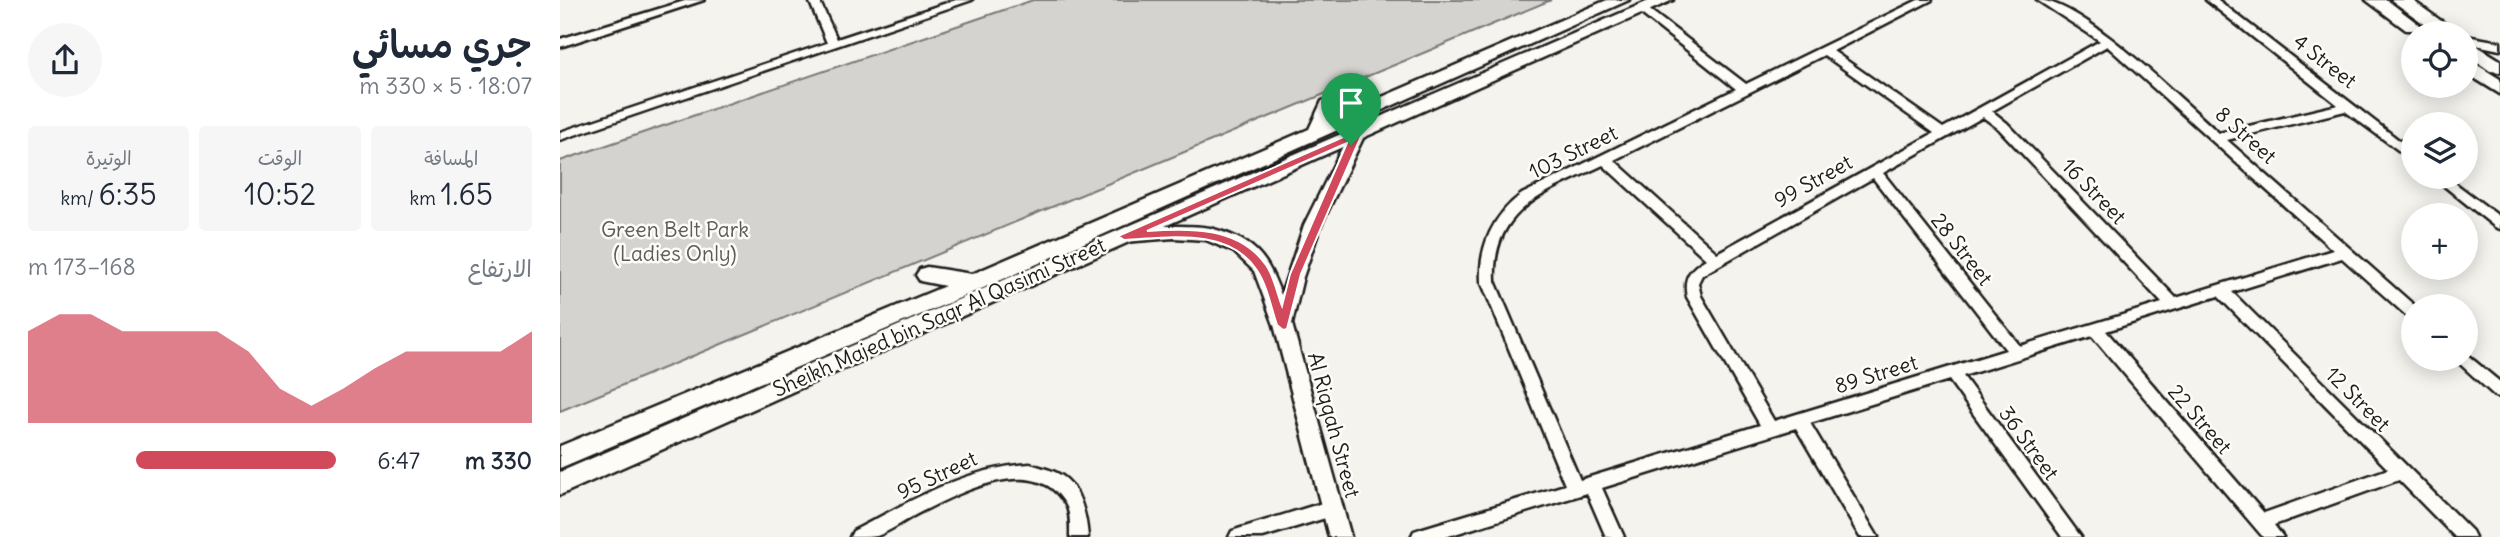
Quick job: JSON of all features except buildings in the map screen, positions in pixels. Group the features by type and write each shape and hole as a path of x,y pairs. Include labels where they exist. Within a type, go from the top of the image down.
{"main road":[{"name":"Sheikh Majed bin Saqr Al Qasimi Street","path":"560,457 973,283 1621,0"},
{"name":"Sheikh Majed bin Saqr Al Qasimi Street","path":"560,484 1648,5 1665,0"},
{"path":"2375,0 2405,21"},
{"path":"2400,0 2431,21"},
{"path":"2478,52 2500,69"},
{"path":"2478,72 2500,88"},
{"path":"1317,132 1328,105"},
{"path":"927,275 973,283"},
{"path":"838,361 829,360 832,351 869,333 884,319"}],"street":[{"path":"560,43 699,0"},
{"path":"814,0 834,44"},
{"path":"560,136 967,0"},
{"name":"103 Street","path":"1575,489 1490,290 1487,265 1500,226 1513,207 1927,0"},
{"name":"8 Street","path":"2042,0 2108,41 2401,302"},
{"name":"4 Street","path":"2211,0 2401,148"},
{"path":"1648,5 1745,90"},
{"name":"99 Street","path":"1770,429 1691,290 1697,271 2108,41"},
{"path":"2478,43 2500,46"},
{"path":"1825,50 1941,133"},
{"path":"763,68 782,74"},
{"path":"2217,138 2348,106"},
{"name":"16 Street","path":"1982,110 2003,126 2173,304"},
{"name":"Al Riqqah Street","path":"1283,325 1296,274 1334,178 1357,134"},
{"path":"1605,159 1716,260"},
{"name":"28 Street","path":"1874,171 2017,353"},
{"path":"2455,189 2500,224"},
{"name":"Al Riqqah Street","path":"1124,236 1194,232 1231,242 1248,253 1262,268 1283,325 1340,537"},
{"name":"89 Street","path":"1420,537 2344,252"},
{"name":"12 Street","path":"2221,290 2466,537"},
{"name":"22 Street","path":"2095,329 2274,537"},
{"path":"2478,371 2500,391"},
{"name":"36 Street","path":"1952,373 2073,537"},
{"path":"1800,420 1870,537"},
{"name":"95 Street","path":"870,534 981,477 1020,470 1043,474 1067,492 1076,510 1079,537"},
{"path":"2261,522 2401,472"},
{"path":"1592,484 1615,537"},
{"path":"1238,537 1332,508"}],"green space":[{"name":"Green Belt Park (Ladies Only)","path":"1033,0 1551,0 560,411 560,161"}],"route":[{"path":"1357,134 1351,145 1334,178 1296,274 1283,325 1267,277 1256,260 1240,247 1220,237 1194,232 1124,236 1357,134"}]}
